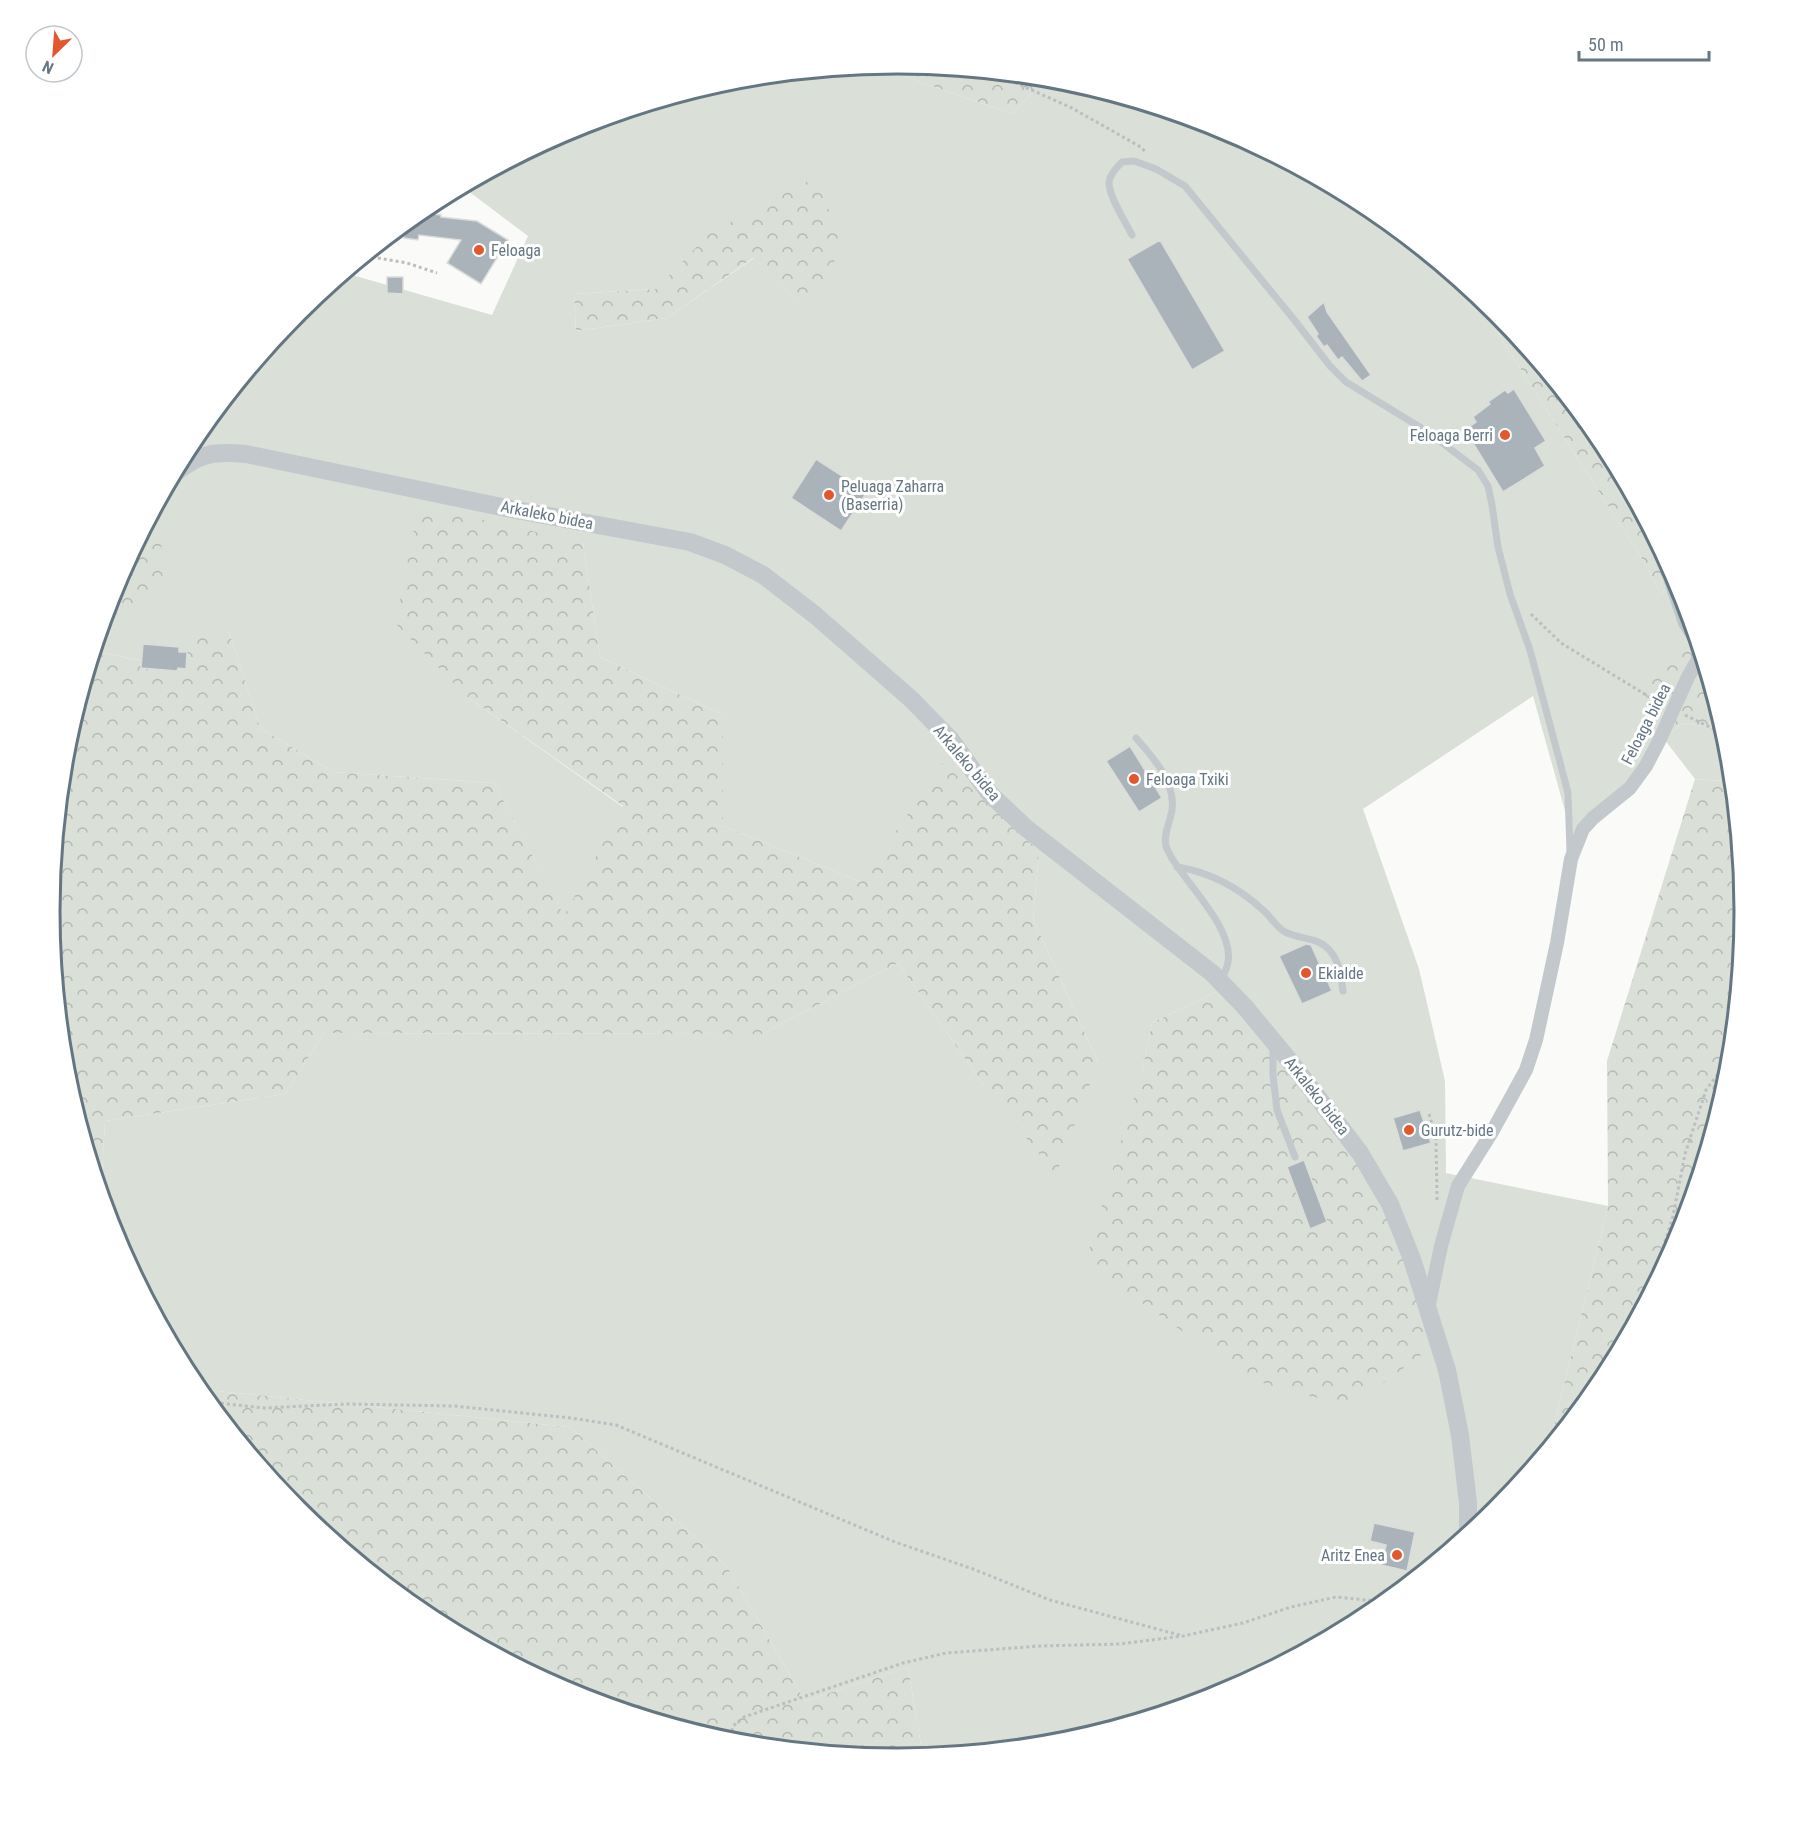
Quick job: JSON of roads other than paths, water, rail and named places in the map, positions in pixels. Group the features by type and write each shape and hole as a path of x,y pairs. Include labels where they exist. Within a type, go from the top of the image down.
{"street":[{"name":"Arkaleko bidea","path":"193,459 219,451 246,454 500,507 690,542 725,555 764,575 815,615 919,707 951,740 990,794 1026,828 1212,973 1273,1041 1360,1153 1390,1204 1428,1309 1447,1370 1460,1435 1468,1503 1468,1524"},
{"name":"Feloaga bidea","path":"1428,1309 1441,1246 1458,1186 1492,1132 1526,1070 1536,1040 1557,943 1570,860 1583,829 1630,788 1646,766 1697,662"}],"lane":[{"path":"1132,235 1111,193 1109,182 1122,162 1134,160 1185,186 1330,366 1346,382 1428,432 1478,470 1488,486 1498,547 1510,594 1530,650 1564,775 1568,793 1570,860"},
{"path":"1136,738 1157,762 1169,788 1173,809 1166,845 1178,867 1220,926 1228,945 1228,962 1221,982"},
{"path":"1178,867 1195,870 1226,884 1252,900 1283,932 1312,938 1330,951 1340,968 1343,991"},
{"path":"1273,1041 1273,1075 1277,1110 1295,1157"}],"waterway":[{"path":"1665,577 1681,625 1690,638"}],"place":[{"name":"Feloaga","path":"479,250"},
{"name":"Feloaga Berri","path":"1505,435"},
{"name":"Peluaga Zaharra (Baserria)","path":"829,495"},
{"name":"Feloaga Txiki","path":"1134,779"},
{"name":"Ekialde","path":"1306,973"},
{"name":"Gurutz-bide","path":"1409,1130"},
{"name":"Aritz Enea","path":"1397,1555"}]}
